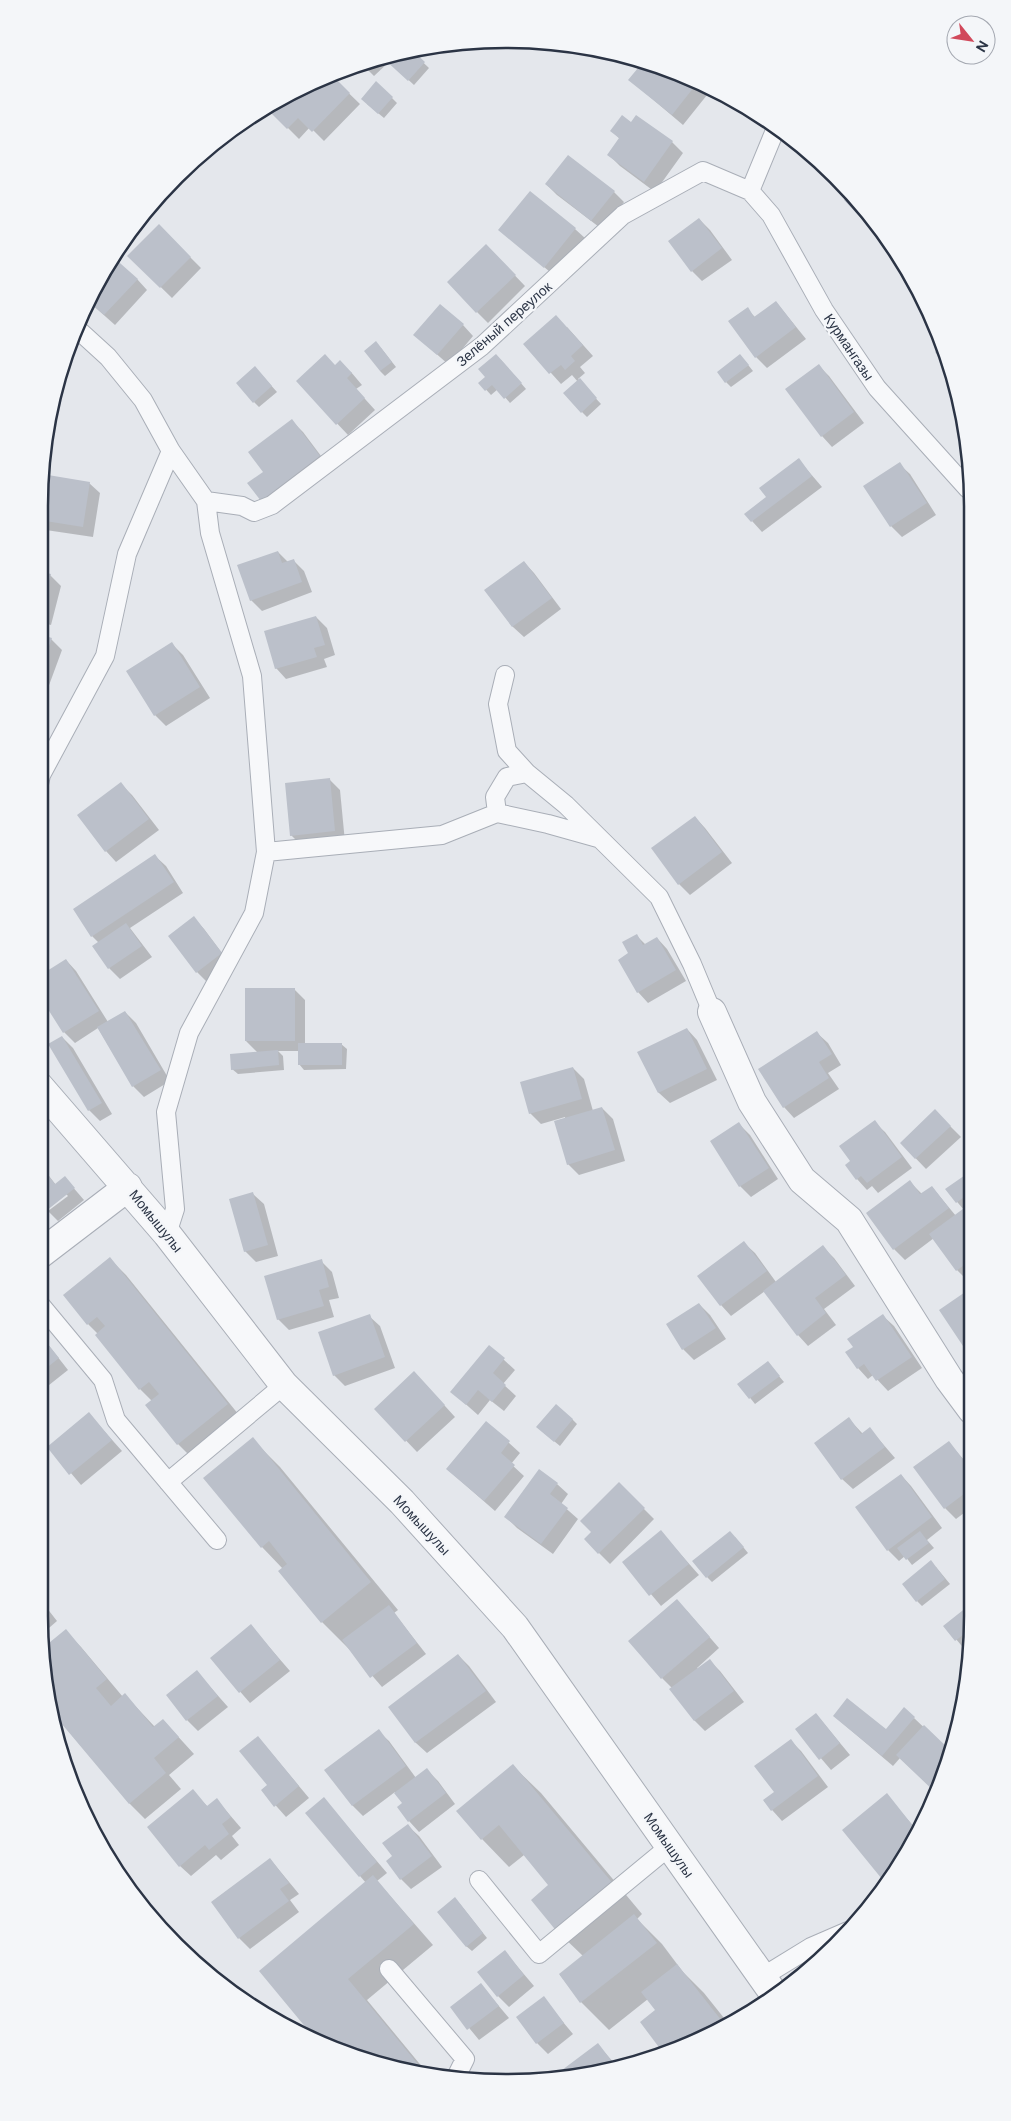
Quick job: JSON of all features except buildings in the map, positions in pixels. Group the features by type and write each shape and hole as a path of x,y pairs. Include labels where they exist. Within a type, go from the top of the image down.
{"street":[{"path":"712,1012 752,1102 802,1180 849,1220 949,1379 964,1399"},
{"name":"Момышулы","path":"48,1096 167,1234 284,1385 402,1502 515,1627 767,1984"},
{"path":"48,1248 128,1187"}],"lane":[{"path":"750,191 773,134"},
{"name":"Зелёный переулок","path":"206,501 242,506 254,512 272,505 482,346 623,215 703,171 750,191"},
{"name":"Курмангазы","path":"750,191 770,216 824,310 877,388 963,484"},
{"path":"81,332 108,357 143,400 171,451 206,501 210,533 252,676 266,852 254,913 189,1033 166,1112 175,1209 167,1234"},
{"path":"48,762 105,656 127,554 171,451"},
{"path":"505,675 498,704 506,750 527,773 566,805 659,897 692,964 712,1012"},
{"path":"497,813 495,797 507,777 527,773"},
{"path":"266,852 442,835 497,813 548,824 600,839"},
{"path":"48,1314 103,1380 116,1420 217,1540"},
{"path":"168,1482 284,1385"},
{"path":"479,1880 539,1954 670,1846"},
{"path":"767,1984 811,1947 829,1939"},
{"path":"388,1969 465,2059 459,2071"}]}
